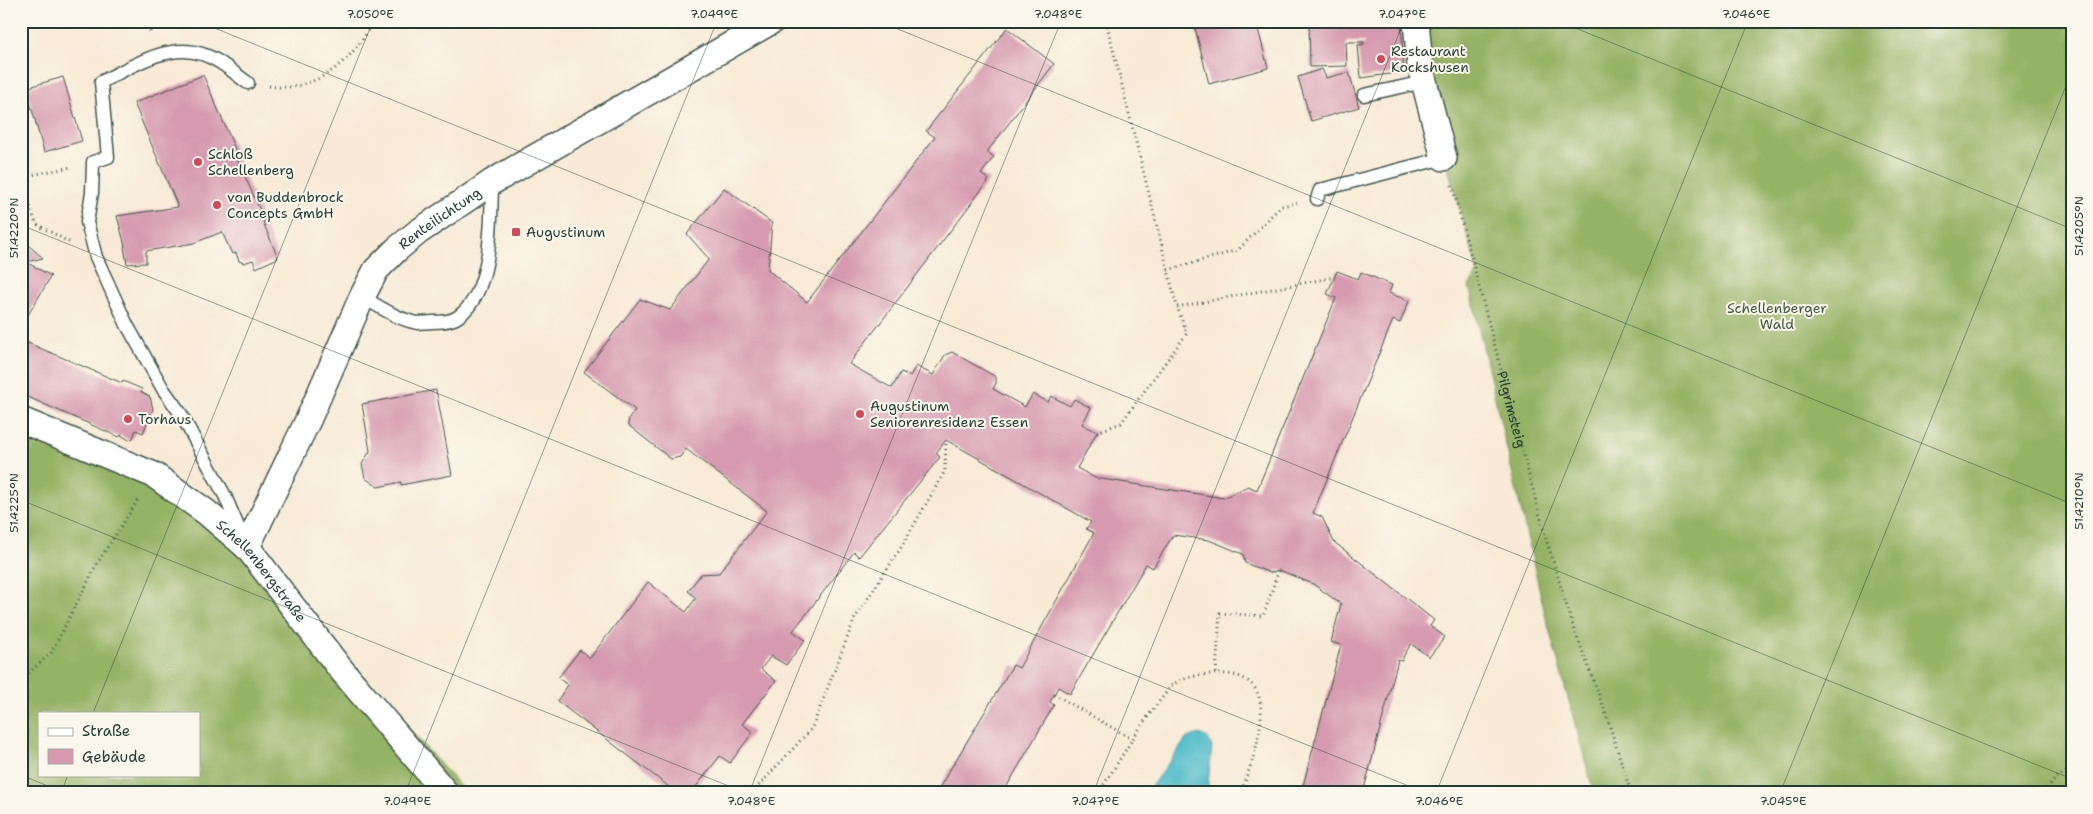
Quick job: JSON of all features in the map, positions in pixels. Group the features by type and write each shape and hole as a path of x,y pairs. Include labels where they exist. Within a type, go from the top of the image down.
{"street":[{"name":"Renteilichtung","path":"247,548 309,418 362,297 376,270 418,232 492,182 772,21"},
{"path":"1416,21 1420,66 1444,158"},
{"name":"Schellenbergstraße","path":"21,420 154,475 206,512 247,548 297,609 339,667 446,793"}],"lane":[{"path":"247,548 225,496 181,414 162,390 127,325 96,257 87,222 92,193 93,162 108,157 101,82 151,58 182,49 203,54 248,83"},
{"path":"1364,95 1424,82"},
{"path":"1317,199 1320,190 1444,158"},
{"path":"362,297 397,315 418,323 440,322 458,317 476,298 483,274 489,246 492,182"}],"path":[{"path":"248,83 278,88 290,87 306,84 329,74 347,61 366,35 373,21"},
{"path":"1097,432 1121,423 1187,333 1177,307 1106,21"},
{"name":"Pilgrimsteig","path":"1444,158 1545,535 1573,626 1606,711 1631,793"},
{"path":"93,162 21,177 36,224 96,257"},
{"path":"1168,270 1238,250 1281,206 1317,199"},
{"path":"1177,307 1335,277"},
{"path":"752,793 812,728 855,618 902,546 945,471 946,440"},
{"path":"21,680 51,654 98,562 154,475"},
{"path":"1216,673 1220,613 1263,616 1279,570"},
{"path":"1098,793 1149,714 1174,684 1208,673 1216,673 1233,674 1247,680 1257,690 1262,709 1254,754 1241,793"},
{"path":"1054,694 1132,739"},
{"path":"2044,793 2056,778 2072,768"}],"green space":[{"name":"Schellenberger Wald","path":"1418,21 2072,21 2072,793 1594,793 1546,618 1469,286 1478,272 1446,161"},
{"path":"21,423 144,473 261,561 466,793 21,793"}],"water":[{"path":"1199,734 1208,738 1212,747 1207,793 1146,793 1187,738"}],"building":[{"path":"1220,21 1256,21 1268,68 1209,84 1195,28"},
{"path":"1401,21 1404,72 1361,78 1358,45 1364,44 1364,42 1346,42 1347,66 1310,67 1309,22"},
{"name":"Augustinum Seniorenresidenz Essen","path":"1007,28 1054,64 987,152 994,157 981,174 989,180 849,364 892,388 901,372 910,376 916,366 933,375 945,355 952,352 996,377 993,389 1025,407 1033,394 1048,402 1051,396 1070,406 1074,399 1091,408 1082,424 1097,432 1077,468 1095,478 1224,498 1248,486 1257,490 1336,298 1327,294 1337,271 1358,279 1361,272 1392,285 1389,293 1409,301 1400,323 1393,320 1313,513 1322,517 1334,542 1434,620 1430,626 1445,637 1429,657 1411,644 1402,661 1398,660 1363,793 1301,793 1341,645 1331,642 1341,604 1313,584 1279,570 1270,573 1245,563 1243,554 1209,540 1173,535 1153,568 1146,564 1070,694 1058,687 1050,702 1054,705 1003,793 936,793 1013,665 1019,668 1094,533 1086,529 1091,522 946,440 936,453 940,457 859,557 854,552 793,631 805,640 786,665 771,656 761,669 776,681 742,724 753,732 730,763 720,756 691,793 677,793 557,701 568,685 558,678 580,650 590,658 648,582 686,612 696,598 688,591 701,574 719,573 767,511 686,449 680,457 671,459 628,425 629,418 635,410 584,372 640,299 670,310 709,259 687,234 724,188 772,223 768,270 807,302 935,137 926,131"},
{"path":"1322,69 1326,78 1349,72 1359,107 1311,121 1298,77"},
{"name":"Schloß Schellenberg","path":"203,75 235,149 233,150 265,221 263,222 278,258 256,268 253,260 244,263 239,261 236,253 232,254 222,232 194,243 146,251 146,263 127,264 125,246 117,216 178,207 134,103"},
{"path":"63,77 82,141 44,152 26,88"},
{"path":"21,239 43,258 26,262 51,276 21,327"},
{"path":"21,340 122,383 123,381 142,389 141,392 150,397 153,409 143,433 136,430 133,438 129,440 121,435 119,437 21,394"},
{"path":"436,390 452,475 401,485 401,482 378,487 365,478 362,464 370,451 362,404"}],"place":[{"name":"Restaurant Kockshusen","path":"1381,59"},
{"name":"Schloß Schellenberg","path":"198,162"},
{"name":"von Buddenbrock Concepts GmbH","path":"217,205"},
{"name":"Augustinum","path":"516,232"},
{"name":"Augustinum Seniorenresidenz Essen","path":"860,414"},
{"name":"Torhaus","path":"128,419"}]}
